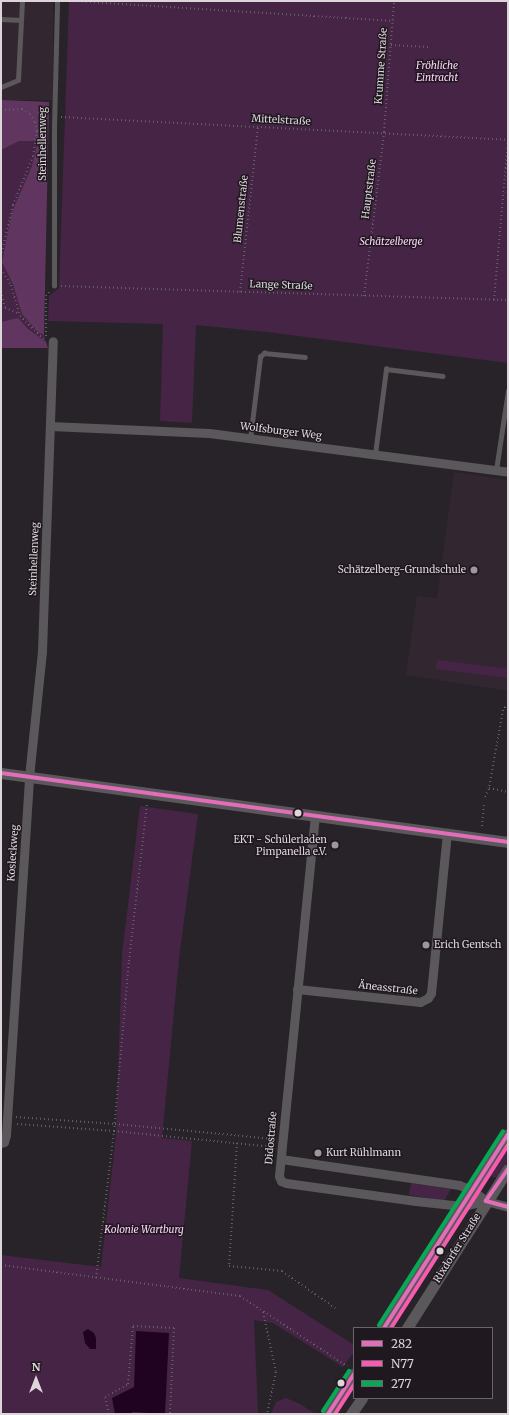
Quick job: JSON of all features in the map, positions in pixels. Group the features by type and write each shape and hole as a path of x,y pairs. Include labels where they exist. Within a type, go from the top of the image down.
{"street":[{"name":"Steinhellenweg","path":"29,777 42,651 53,341"},
{"name":"Wolfsburger Weg","path":"50,426 170,431 250,439 508,472"},
{"path":"1,774 508,842"},
{"name":"Kosleckweg","path":"1,1143 4,1142 6,1135 29,777"},
{"name":"Didostraße","path":"315,815 279,1176 281,1181 286,1183 462,1206"},
{"name":"Äneasstraße","path":"297,989 420,1002 428,998 431,993 447,833"},
{"name":"Rixdorfer Straße","path":"385,1327 508,1134"},
{"path":"280,1159 459,1185 472,1190 486,1202"},
{"name":"Rixdorfer Straße","path":"408,1327 508,1169"},
{"path":"462,1206 486,1202 508,1207"},
{"path":"328,1414 350,1370"},
{"path":"351,1414 361,1399"}],"lane":[{"path":"1,87 18,80 22,1"},
{"name":"Steinhellenweg","path":"54,286 54,116 57,1"},
{"path":"1,19 22,20"},
{"path":"250,439 260,357 264,353 305,357"},
{"path":"375,454 386,369 444,376"},
{"path":"496,470 508,391"}],"path":[{"path":"74,1 393,21"},
{"name":"Krumme Straße","path":"384,132 394,1"},
{"path":"391,45 428,47"},
{"path":"1,110 22,109 30,114 35,122 37,131 33,156 10,216 1,256"},
{"name":"Mittelstraße","path":"54,116 384,132 508,140"},
{"name":"Blumenstraße","path":"240,292 258,127"},
{"name":"Hauptstraße","path":"364,296 384,132"},
{"path":"494,300 508,140"},
{"path":"1,269 11,285 18,313 29,326 46,340 46,296 54,286"},
{"name":"Lange Straße","path":"54,286 508,300"},
{"path":"1,291 5,308 18,313"},
{"path":"485,797 489,788 503,710 508,704"},
{"path":"489,788 508,792"},
{"path":"96,1278 115,1124 129,961 147,803"},
{"path":"482,826 484,805"},
{"path":"7,1116 115,1124 282,1140"},
{"path":"17,1124 114,1131 273,1147"},
{"path":"237,1143 228,1266 282,1271 335,1308"},
{"path":"1,1265 240,1296 350,1370"},
{"path":"263,1311 276,1372 267,1414"},
{"path":"109,1414 104,1397 128,1384 132,1326 174,1328 170,1414"}],"shaded area":[{"path":"1,1 53,1 53,100 1,100"},
{"path":"1,100 49,102 44,335 38,332 22,314 13,284 2,262 12,212 32,166 38,141 19,141 1,150"},
{"path":"18,318 28,329 46,342 48,348 1,348 1,322"},
{"name":"Schätzelberg-Grundschule","path":"454,472 508,480 508,691 406,675 417,596 437,598"},
{"path":"88,1329 94,1333 96,1338 96,1349 90,1349 85,1343 83,1332"},
{"path":"136,1331 169,1333 165,1414 133,1412 131,1414 115,1414 112,1398 134,1387"}],"green space":[{"path":"69,1 508,1 508,363 267,332 196,325 192,423 160,421 163,324 48,321 49,296 59,288"},
{"path":"1,100 49,102 43,321 44,335 48,348 1,348"},
{"path":"437,660 508,669 507,678 436,669"},
{"name":"Kolonie Wartburg","path":"140,806 198,814 179,959 162,1138 192,1141 179,1278 268,1290 353,1344 353,1353 343,1367 273,1323 254,1320 258,1414 1,1414 1,1255 101,1267 116,1135 122,954"},
{"path":"508,1140 508,1161 497,1178 486,1175"},
{"path":"411,1183 451,1189 444,1201 409,1195"},
{"path":"286,1398 300,1404 314,1413 271,1414 276,1402"}],"transit line":[{"name":"282","path":"1,773 508,842"},
{"name":"277","path":"379,1325 503,1131"},
{"name":"282","path":"385,1327 508,1134"},
{"name":"N77","path":"392,1327 508,1145"},
{"name":"282","path":"508,1169 486,1201 508,1207"},
{"name":"277","path":"323,1411 349,1371"},
{"name":"282","path":"328,1414 353,1376"},
{"name":"N77","path":"335,1414 353,1387"}],"place":[{"name":"Schätzelberg-Grundschule","path":"474,570"},
{"name":"EKT - Schülerladen Pimpanella e.V.","path":"335,845"},
{"name":"Erich Gentsch","path":"426,945"},
{"name":"Kurt Rühlmann","path":"318,1153"}],"park label":[{"name":"Fröhliche Eintracht","path":"437,70"},
{"name":"Schätzelberge","path":"391,242"}]}
